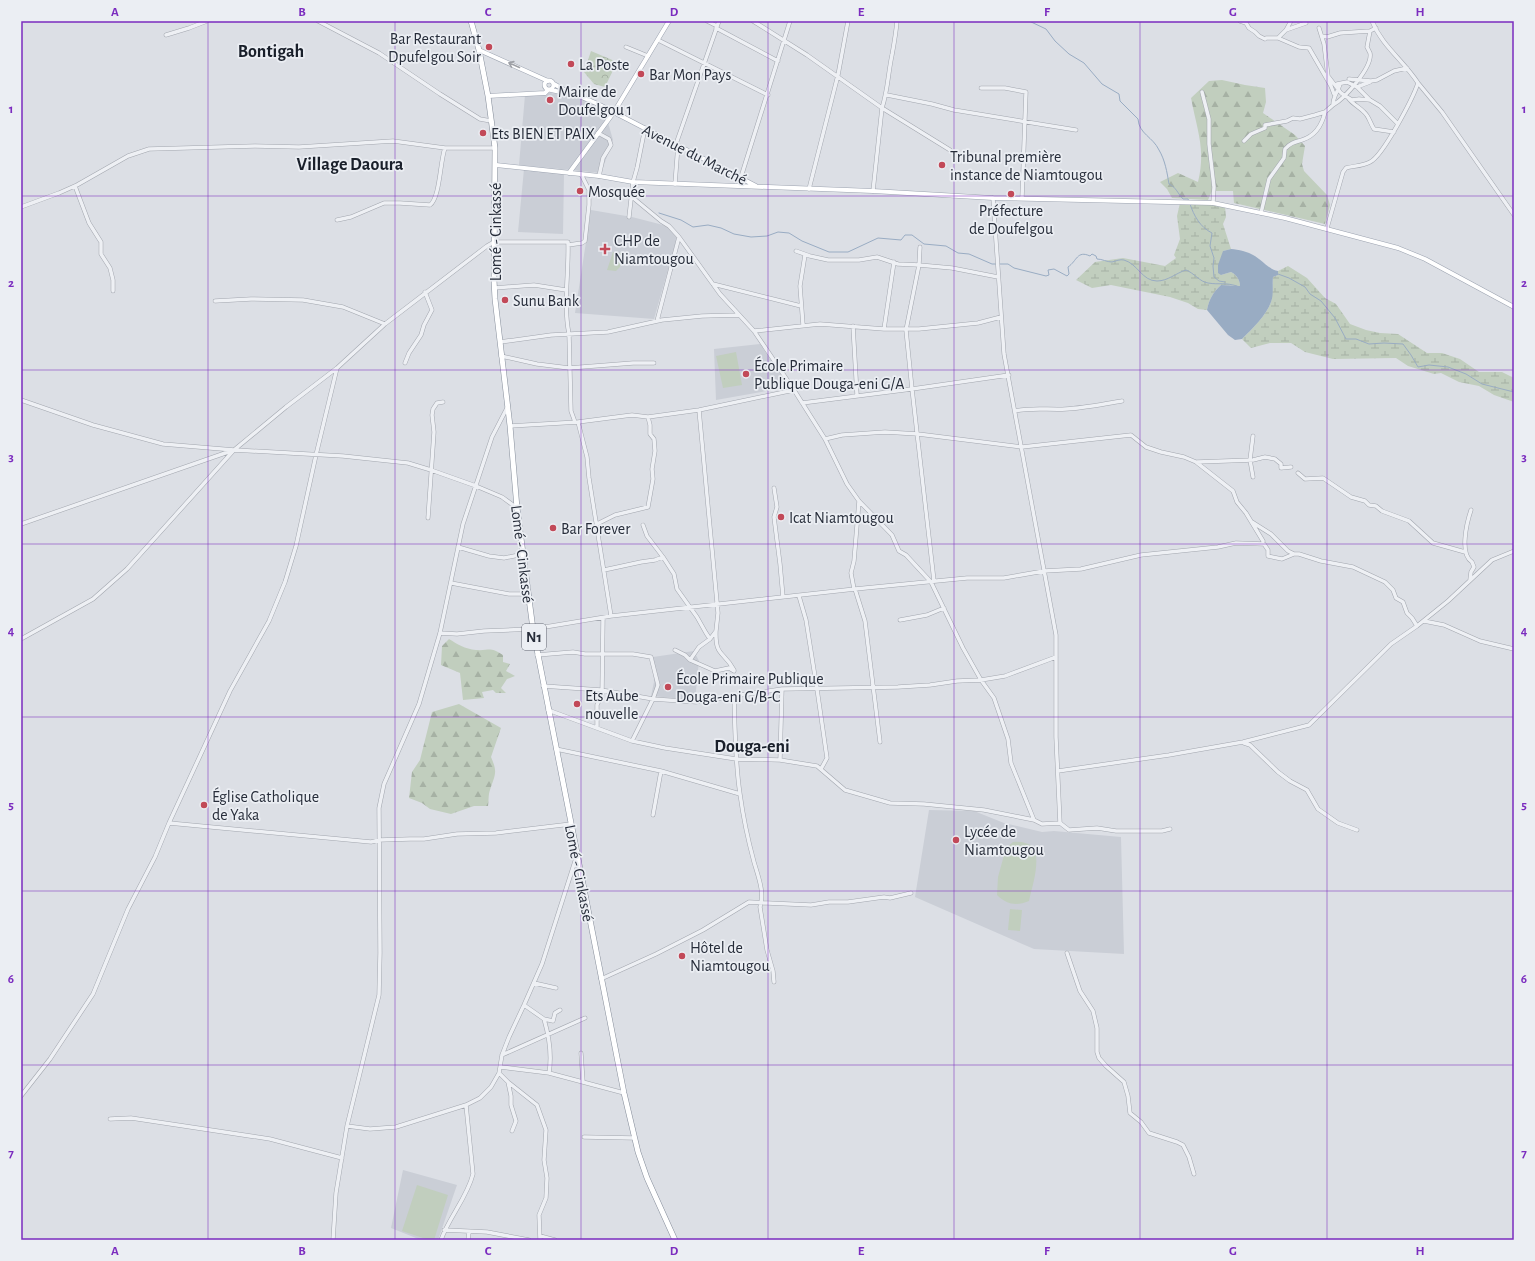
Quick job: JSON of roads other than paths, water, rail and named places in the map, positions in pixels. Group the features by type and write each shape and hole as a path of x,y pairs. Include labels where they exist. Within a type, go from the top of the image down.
{"highway":[{"name":"Lomé - Cinkassé","path":"471,21 479,50 488,96 495,148 494,288 528,594 537,655 634,1138 651,1188 675,1240"}],"main road":[{"path":"569,173 614,112 669,21"},
{"path":"479,50 551,81 554,84 554,87 549,90 545,86 548,81"},
{"name":"Avenue du Marché","path":"554,84 568,92 614,112 757,186"},
{"name":"Avenue du Marché","path":"488,96 545,93 549,90 568,92"},
{"path":"496,165 599,176 633,182 874,191 993,198 1213,203 1327,228 1398,248 1425,259 1514,307"}],"street":[{"path":"166,35 207,21"},
{"path":"318,21 378,53 480,119 491,121"},
{"path":"707,21 778,61"},
{"path":"675,184 677,144 719,21"},
{"path":"752,21 838,75 882,108 950,150"},
{"path":"741,177 790,21"},
{"path":"808,189 838,75 848,21"},
{"path":"874,191 882,108 887,95 892,55 895,45 897,21"},
{"path":"1240,21 1246,23 1249,28 1265,39 1278,38 1299,47 1309,48 1331,86 1334,94 1333,105"},
{"path":"1278,38 1286,30 1291,21"},
{"path":"1372,21 1385,44 1407,68 1442,112 1514,215"},
{"path":"1286,30 1306,24"},
{"path":"1319,28 1322,36 1328,76 1344,97 1350,99 1370,100"},
{"path":"1322,36 1327,37 1340,33 1370,31 1376,28"},
{"path":"1244,141 1251,134 1265,128 1265,125 1287,121 1293,118 1300,119 1325,112 1344,97 1355,87 1362,77 1370,59 1370,53 1367,48 1370,31"},
{"path":"658,40 768,95"},
{"path":"626,46 648,56"},
{"path":"1355,87 1377,80 1394,71 1407,68"},
{"path":"1349,79 1371,81"},
{"path":"1334,84 1347,82 1380,106 1398,124"},
{"path":"1327,228 1343,172 1346,168 1370,162 1376,158 1394,132 1415,92 1418,83"},
{"path":"1334,94 1340,84"},
{"path":"982,88 1005,88 1026,92 1022,198"},
{"path":"1202,92 1209,119 1209,144 1214,187 1213,203"},
{"path":"887,95 954,110 1076,130"},
{"path":"1350,99 1352,104 1365,112 1374,129 1394,132"},
{"path":"1261,213 1269,179 1284,158 1285,149 1293,142 1304,139 1316,131 1321,125 1325,112"},
{"path":"629,217 633,182 638,168 645,128"},
{"path":"598,133 609,139 611,145 603,158 599,176"},
{"path":"21,207 74,186 128,156 149,149 255,146 299,147 393,141 445,148 495,148"},
{"path":"337,220 351,218 384,203 430,206 434,200 442,165 442,156 445,148"},
{"path":"568,245 582,244 586,241 589,190 581,174"},
{"path":"74,186 89,224 102,242 101,254 110,268 113,280 113,291"},
{"path":"632,197 661,221 670,226 720,294 754,331 825,439 847,484 859,501 892,535 899,551 906,555 932,581"},
{"path":"993,198 1004,354 1056,635 1056,737 1060,823"},
{"path":"657,321 679,237"},
{"path":"21,639 93,599 128,569 234,450 286,407 337,368 385,324 425,292 494,242 568,242 569,267 566,290 566,323 569,334 571,411 588,457 589,478 611,616"},
{"path":"920,247 919,266 906,330 918,434 932,581 963,648 981,680 994,698 1008,739 1011,763 1034,820"},
{"path":"796,251 805,255 828,260 859,260 877,257 894,262 919,266 952,268 998,277"},
{"path":"803,325 800,286 805,255"},
{"path":"884,328 894,262"},
{"path":"713,284 801,306"},
{"path":"494,288 534,285 566,290"},
{"path":"405,362 409,353 422,335 424,324 432,310 425,292"},
{"path":"215,301 251,299 303,300 343,306 385,324"},
{"path":"500,342 550,334 608,332 657,321 702,316 739,315"},
{"path":"754,331 820,324 906,330 978,323 1001,317"},
{"path":"853,326 857,396"},
{"path":"501,356 536,364 569,368 632,363 654,363"},
{"path":"21,1096 50,1059 93,994 128,909 155,857 169,823 230,691 269,621 296,546 337,368"},
{"path":"802,403 1009,376"},
{"path":"510,426 576,422 632,415 648,416 699,410 794,390"},
{"path":"21,400 93,425 163,444 234,450 343,456 408,464 431,470 476,486 502,497 518,508"},
{"path":"1015,411 1027,408 1058,410 1076,409 1122,401"},
{"path":"428,518 434,432 432,415 433,409 437,403 443,402"},
{"path":"333,1240 336,1193 347,1126 379,995 379,808 382,791 418,704 440,633 463,524 492,437 507,408"},
{"path":"675,650 685,655 690,660 715,671 729,668 734,671 730,662 720,653 716,646 717,605 699,410"},
{"path":"597,524 615,515 648,507 653,479 652,470 655,451 654,439 650,434 648,416"},
{"path":"825,439 842,435 886,432 918,434 1022,447 1131,435 1146,447 1161,452 1184,456 1196,462 1233,491 1237,502 1263,541"},
{"path":"1253,436 1250,460 1253,477"},
{"path":"21,524 234,450"},
{"path":"1196,462 1253,460 1265,457 1275,459 1281,464 1281,468 1291,467"},
{"path":"1298,473 1305,479 1323,478 1351,497 1365,501 1409,521 1434,543 1465,552"},
{"path":"774,488 777,507 774,518 783,597"},
{"path":"859,501 855,549 851,573 854,589 865,621 880,742"},
{"path":"1470,580 1473,564 1465,552 1468,520 1471,510"},
{"path":"1251,521 1271,534 1288,551 1294,554 1353,567 1385,582 1393,590 1396,598 1403,602 1407,614 1412,618 1417,626"},
{"path":"643,525 648,536 674,574 677,589 710,638"},
{"path":"440,633 457,634 484,631 533,629 611,616 854,589 967,578 1004,578 1044,571 1081,569 1141,555 1218,547 1236,543 1264,544 1268,550 1268,556 1282,559 1294,554"},
{"path":"458,547 504,558 524,554"},
{"path":"1058,771 1169,755 1243,742 1309,725 1391,644 1417,626 1492,560 1514,551"},
{"path":"604,570 655,560 663,557"},
{"path":"451,583 509,594 528,594"},
{"path":"799,596 806,620 818,689 827,758 821,769"},
{"path":"900,620 927,615 944,608"},
{"path":"597,728 597,705 601,699 603,618"},
{"path":"1424,620 1444,625 1480,641 1514,649"},
{"path":"690,660 699,647 716,631"},
{"path":"537,655 574,652 633,654 651,657 658,685 653,699 632,741"},
{"path":"543,686 601,690 653,699 696,702 782,689 930,685 957,681 981,680 1005,676 1056,658"},
{"path":"780,760 782,689"},
{"path":"734,696 736,760 740,794 751,850 761,890 762,902 760,907 762,924 773,971 774,982"},
{"path":"548,710 632,741 665,748 736,760 780,760 817,766 845,790 890,803 924,804 984,810 1034,820 1042,824 1060,823 1069,830 1097,828 1116,831 1162,831 1170,829"},
{"path":"1243,742 1250,745 1290,782 1307,790 1318,809 1338,823 1357,830"},
{"path":"556,749 661,771 740,794"},
{"path":"653,815 661,771"},
{"path":"169,823 371,842 379,840 424,839 457,834 496,833 571,824"},
{"path":"347,1126 370,1129 396,1127 466,1105 480,1098 491,1087 499,1073 502,1056 509,1036 542,964 576,855"},
{"path":"601,979 656,954 703,930 746,903 762,902 811,905 829,902 848,902 884,896 890,898 911,893"},
{"path":"1067,952 1080,991 1093,1011 1097,1028 1097,1052 1099,1058 1124,1082 1130,1113 1141,1122 1149,1133 1183,1145 1194,1174"},
{"path":"534,983 556,988"},
{"path":"524,1005 544,1019 553,1020 555,1013 560,1010"},
{"path":"502,1056 586,1018"},
{"path":"544,1019 548,1035 550,1064 549,1073"},
{"path":"581,1053 583,1082"},
{"path":"501,1067 549,1073 624,1093"},
{"path":"499,1073 537,1105 546,1130 544,1160 547,1178 546,1198 539,1215 540,1238 555,1240"},
{"path":"508,1082 511,1105 516,1121 512,1131"},
{"path":"441,1240 444,1230 461,1203 473,1174 466,1105"},
{"path":"110,1119 131,1118 270,1139 342,1158"},
{"path":"584,1137 634,1138"},
{"path":"444,1230 487,1232 529,1240"},
{"path":"468,1240 469,1232"}],"water":[{"path":"1231,249 1249,253 1270,268 1278,271 1278,275 1273,277 1272,299 1266,312 1242,339 1235,340 1228,335 1207,310 1212,296 1221,285 1240,286 1238,279 1233,273 1231,272 1221,275 1218,273 1218,265 1223,251"}],"waterway":[{"path":"1029,21 1046,29 1055,41 1069,54 1084,63 1102,84 1119,94 1120,101 1138,119 1141,128 1159,150 1167,171 1169,184 1183,199 1188,199 1189,201"},
{"path":"1190,204 1198,221 1204,228 1212,233 1210,246 1214,258 1214,277 1219,281 1225,282"},
{"path":"659,213 681,220 693,227 708,225 721,228 734,234 751,237 767,236 778,232 789,233 802,241 829,252 848,252 878,238 901,240 905,235 912,235 924,244 946,246 958,253 969,254 992,264 996,264"},
{"path":"999,264 1008,264 1014,268 1046,276 1049,275 1048,270 1054,269 1067,276 1069,274 1068,267 1080,255 1090,256 1092,254 1096,256 1097,259 1108,262 1118,260 1129,262 1147,278 1152,280 1165,280 1186,270 1205,282 1237,286"},
{"path":"1278,274 1305,287 1310,294 1321,301 1335,318 1346,339 1356,339 1369,344 1403,344 1418,367 1429,365 1448,367 1466,374 1482,384 1514,392"}],"place":[{"name":"Bar Restaurant Dpufelgou Soir","path":"489,47"},
{"name":"La Poste","path":"571,64"},
{"name":"Bar Mon Pays","path":"641,74"},
{"name":"Mairie de Doufelgou 1","path":"550,100"},
{"name":"Ets BIEN ET PAIX","path":"483,133"},
{"name":"Tribunal première instance de Niamtougou","path":"942,165"},
{"name":"Mosquée","path":"580,191"},
{"name":"Préfecture de Doufelgou","path":"1011,194"},
{"name":"CHP de Niamtougou","path":"605,249"},
{"name":"Sunu Bank","path":"505,300"},
{"name":"École Primaire Publique Douga-eni G/A","path":"746,374"},
{"name":"Icat Niamtougou","path":"781,517"},
{"name":"Bar Forever","path":"553,528"},
{"name":"École Primaire Publique Douga-eni G/B-C","path":"668,687"},
{"name":"Ets Aube nouvelle","path":"577,704"},
{"name":"Église Catholique de Yaka","path":"204,805"},
{"name":"Lycée de Niamtougou","path":"956,840"},
{"name":"Hôtel de Niamtougou","path":"682,956"}],"district":[{"name":"Bontigah","path":"271,51"},
{"name":"Village Daoura","path":"350,164"},
{"name":"Douga-eni","path":"752,746"}]}
